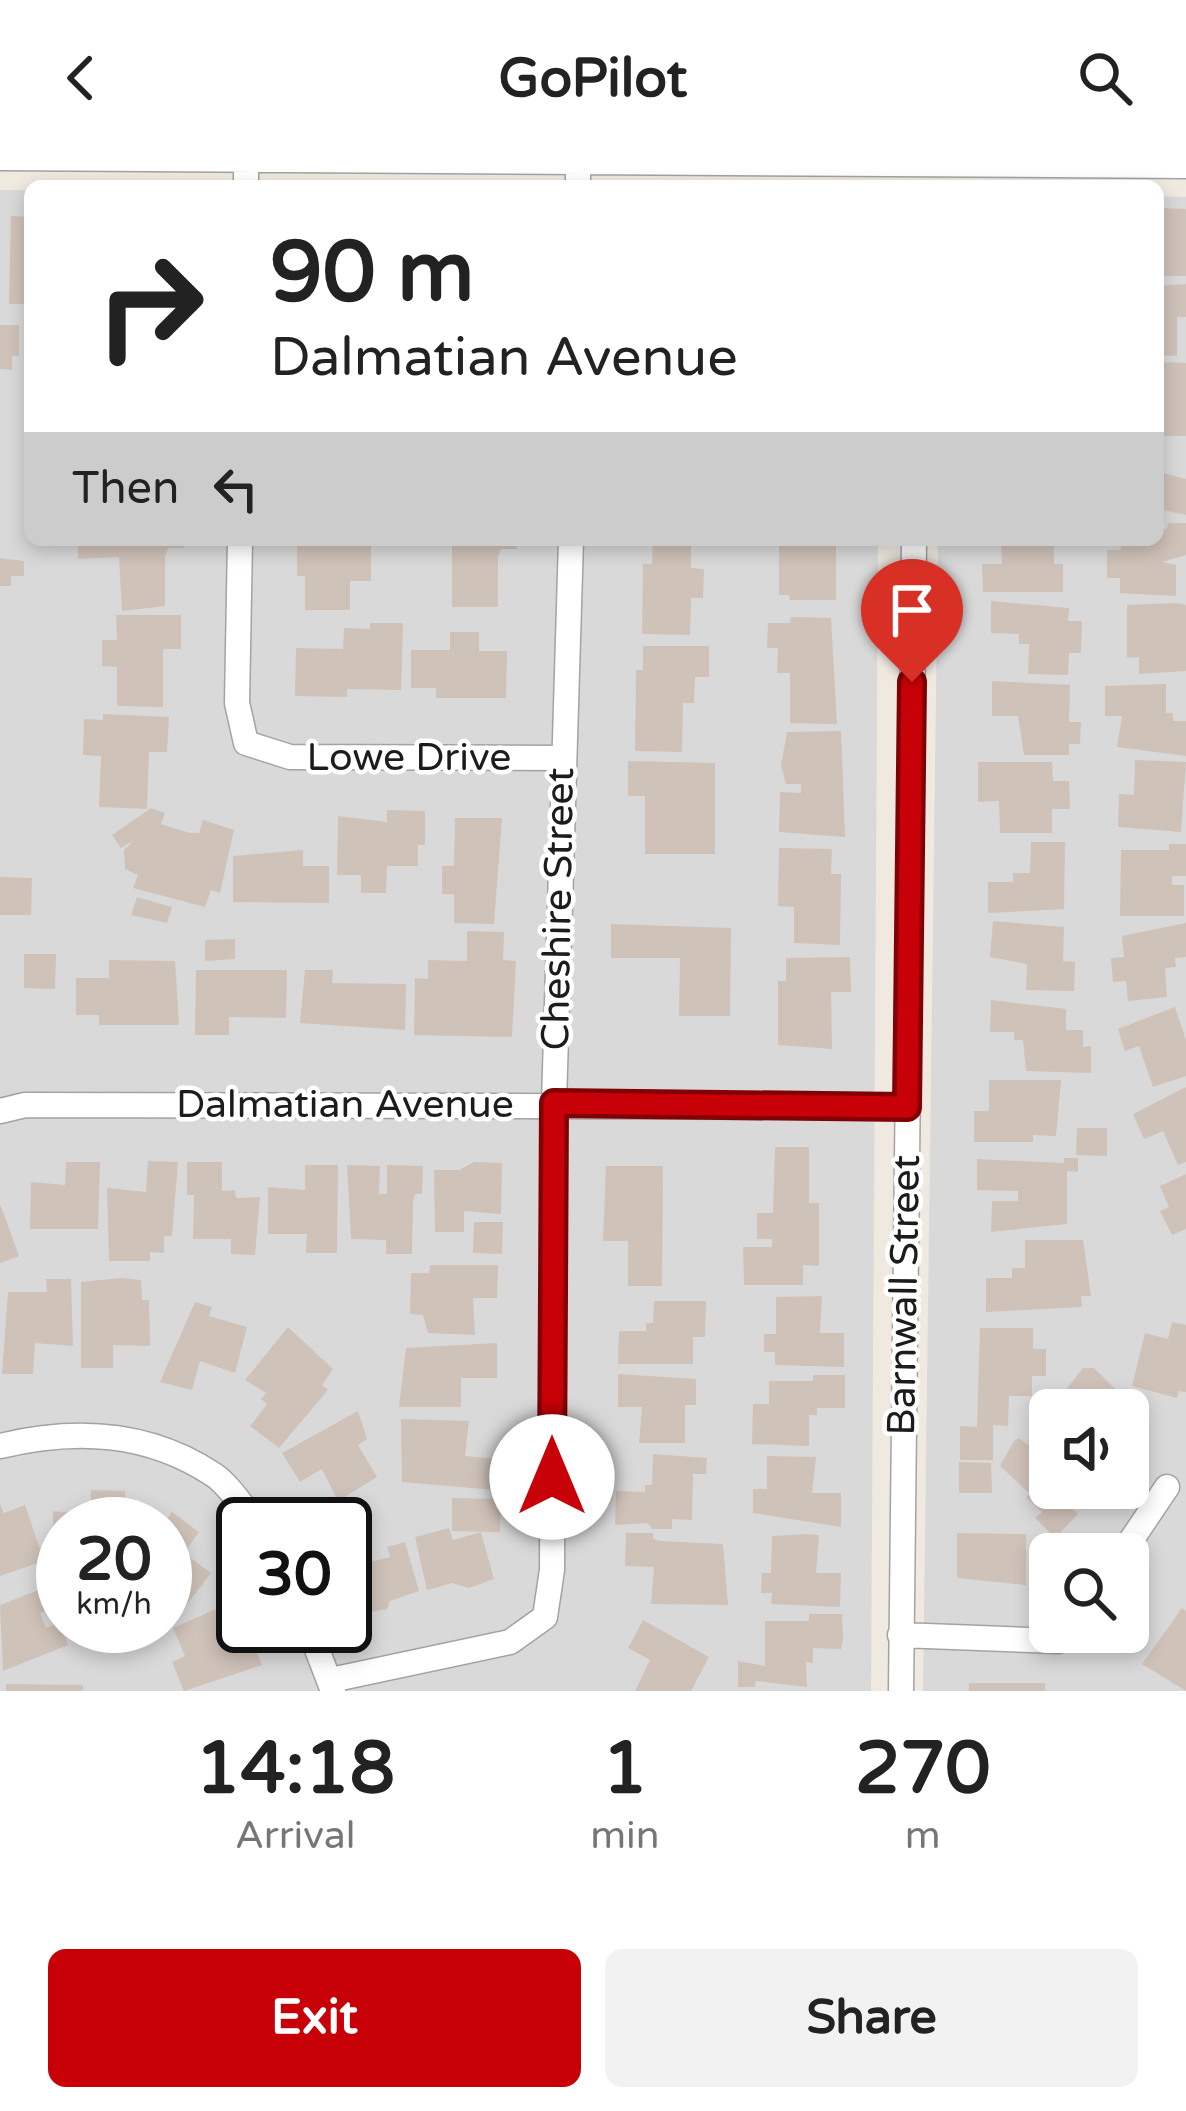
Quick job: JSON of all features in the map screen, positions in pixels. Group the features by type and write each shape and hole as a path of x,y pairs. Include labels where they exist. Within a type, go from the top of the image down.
{"street":[{"path":"0,158 578,168 1186,166"},
{"path":"246,180 247,160"},
{"name":"Lowe Drive","path":"240,546 237,703 246,743 290,757 561,758"},
{"name":"Cheshire Street","path":"332,1685 510,1642 544,1617 552,1570 554,1103 571,546"},
{"name":"Barnwall Street","path":"901,1691 914,546"},
{"name":"Dalmatian Avenue","path":"0,1111 25,1105 907,1107"},
{"path":"0,1446 49,1434 136,1438 216,1477 233,1497"},
{"path":"1136,1533 1167,1487"},
{"path":"900,1635 1029,1640"},
{"path":"319,1653 332,1685"}],"shaded area":[{"path":"0,190 24,190 24,546 878,546 871,1691 0,1691"},
{"path":"1164,196 1186,197 1186,1691 923,1691 938,546 1164,546"}],"building":[{"path":"1164,208 1186,209 1186,276 1164,276"},
{"path":"11,216 24,217 24,304 9,304"},
{"path":"1186,284 1186,317 1177,317 1177,356 1164,355 1164,286"},
{"path":"0,325 19,325 19,356 12,356 12,370 0,369"},
{"path":"1164,362 1186,363 1186,436 1164,436"},
{"path":"1164,473 1186,479 1186,515 1164,510"},
{"path":"1168,523 1186,523 1186,555 1162,562 1176,565 1176,596 1120,593 1120,578 1107,578 1107,550 1164,546"},
{"path":"78,546 184,546 168,548 165,557 165,606 122,611 119,557 78,559"},
{"path":"297,546 371,546 371,581 350,581 350,610 305,610 305,576 297,576"},
{"path":"452,546 517,546 501,549 498,557 498,607 452,607"},
{"path":"653,546 691,546 691,568 704,569 703,598 691,598 690,635 642,634 643,564 652,564"},
{"path":"779,546 836,546 836,600 790,600 789,595 779,595"},
{"path":"1001,546 1054,546 1054,564 1063,564 1063,592 983,592 982,564 1002,564"},
{"path":"0,558 24,561 24,576 11,576 11,586 0,586"},
{"path":"991,601 1069,608 1068,621 1082,621 1081,653 1069,653 1068,675 1028,674 1029,644 1019,644 1019,634 991,633"},
{"path":"1127,605 1186,605 1186,671 1139,674 1139,657 1127,658"},
{"path":"116,615 181,615 181,649 163,649 163,707 117,706 117,667 102,666 102,640 117,640"},
{"path":"791,617 831,618 837,724 790,723 790,673 777,673 778,648 767,648 768,623 790,623"},
{"path":"370,623 403,623 401,690 347,689 347,697 295,696 296,648 343,649 344,628 370,629"},
{"path":"450,632 479,632 479,651 507,651 506,698 436,698 436,688 411,688 411,650 450,650"},
{"path":"643,646 709,646 709,677 695,677 694,703 683,703 682,752 635,751 636,670 643,670"},
{"path":"992,681 1070,685 1069,722 1081,722 1080,744 1069,744 1069,755 1024,755 1018,716 992,716"},
{"path":"1166,684 1166,713 1173,713 1173,721 1186,721 1186,756 1117,747 1122,716 1105,716 1105,686"},
{"path":"103,714 169,717 167,752 149,752 147,809 99,807 101,756 83,755 84,719 103,720"},
{"path":"841,731 845,837 779,832 780,792 801,793 801,784 786,784 781,765 787,732"},
{"path":"1135,760 1186,762 1181,832 1118,827 1119,794 1134,795"},
{"path":"628,761 715,763 715,854 645,854 645,796 628,796"},
{"path":"978,762 1052,762 1053,781 1069,781 1070,809 1052,809 1052,833 1000,833 999,801 978,802"},
{"path":"151,808 165,813 161,824 190,833 199,833 203,820 234,830 220,893 211,890 205,907 133,888 138,875 125,869 124,850 133,841 121,848 112,835"},
{"path":"387,810 425,811 425,845 418,845 418,866 387,866 386,893 361,893 361,875 337,875 338,816 387,822"},
{"path":"455,818 502,818 494,924 454,923 454,894 442,894 442,866 454,866"},
{"path":"1031,842 1065,842 1064,909 988,913 988,882 1013,882 1013,873 1030,873"},
{"path":"1169,844 1186,844 1186,876 1172,876 1172,885 1184,885 1184,916 1120,916 1121,850 1169,850"},
{"path":"779,848 832,849 831,874 841,874 840,945 794,943 794,907 778,906"},
{"path":"303,850 303,866 329,866 329,903 233,902 233,856"},
{"path":"0,877 32,878 31,915 0,915"},
{"path":"137,897 172,907 167,923 131,915"},
{"path":"993,921 1064,927 1063,961 1075,962 1074,991 1026,990 1027,964 990,957"},
{"path":"1186,923 1186,957 1175,958 1176,967 1165,968 1167,997 1128,1001 1126,981 1113,982 1111,958 1124,957 1122,936"},
{"path":"611,924 731,928 730,1016 679,1016 680,958 611,958"},
{"path":"467,931 504,932 503,960 516,961 512,1037 414,1035 415,978 428,979 428,960 467,961"},
{"path":"235,939 235,959 205,961 205,940"},
{"path":"24,954 56,954 55,989 24,988"},
{"path":"850,957 851,992 831,992 832,1049 778,1045 778,981 786,981 786,958"},
{"path":"109,960 175,961 179,1025 99,1025 99,1015 76,1015 76,978 109,978"},
{"path":"196,970 287,970 286,1018 229,1017 229,1035 195,1035"},
{"path":"305,970 333,970 332,983 406,984 405,1030 300,1023"},
{"path":"991,1000 1066,1009 1066,1030 1083,1030 1083,1047 1091,1046 1091,1073 1026,1071 1023,1040 1014,1040 1014,1032 990,1032"},
{"path":"1175,1007 1186,1040 1186,1076 1153,1087 1139,1046 1125,1051 1118,1029"},
{"path":"989,1080 1061,1080 1056,1136 1033,1135 1033,1142 974,1142 974,1111 989,1111"},
{"path":"1186,1087 1186,1162 1178,1165 1163,1131 1144,1139 1133,1114"},
{"path":"1077,1128 1107,1128 1107,1156 1076,1155"},
{"path":"775,1147 809,1147 809,1203 819,1203 819,1266 803,1265 803,1285 744,1285 743,1247 772,1247 772,1239 757,1239 757,1213 773,1213"},
{"path":"1064,1158 1078,1158 1078,1172 1067,1171 1067,1224 991,1232 992,1201 1018,1201 1018,1191 977,1190 977,1159 1064,1163"},
{"path":"148,1161 178,1162 172,1236 164,1236 164,1253 150,1252 150,1261 109,1261 107,1188 146,1192"},
{"path":"66,1162 100,1162 98,1229 30,1229 31,1182 65,1185"},
{"path":"187,1162 222,1162 222,1191 235,1190 236,1198 260,1197 255,1255 231,1254 231,1239 193,1239 194,1195 187,1195"},
{"path":"474,1162 502,1163 501,1214 464,1211 464,1232 435,1232 434,1170 459,1170"},
{"path":"305,1165 338,1165 337,1253 306,1253 307,1234 268,1234 268,1187 305,1190"},
{"path":"347,1165 380,1166 379,1194 387,1194 387,1165 423,1166 422,1194 415,1194 413,1202 412,1254 386,1254 386,1240 351,1239"},
{"path":"606,1166 663,1166 662,1286 628,1286 628,1241 603,1241"},
{"path":"1186,1174 1186,1229 1172,1235 1160,1211 1169,1207 1160,1186"},
{"path":"0,1204 19,1256 0,1263"},
{"path":"474,1222 503,1222 502,1254 473,1253"},
{"path":"1025,1240 1083,1240 1091,1296 1081,1296 1082,1307 986,1312 986,1278 1012,1278 1012,1268 1025,1268"},
{"path":"430,1265 498,1265 497,1298 473,1298 475,1335 428,1333 423,1315 410,1314 411,1273 429,1273"},
{"path":"46,1279 71,1279 73,1346 35,1343 33,1374 2,1374 8,1292 47,1292"},
{"path":"141,1280 142,1300 149,1300 150,1346 113,1345 113,1368 81,1368 81,1282"},
{"path":"822,1296 820,1333 844,1333 844,1367 775,1365 775,1352 764,1352 764,1334 776,1334 776,1297"},
{"path":"654,1301 706,1301 705,1337 693,1337 693,1364 618,1364 619,1331 646,1331 646,1323 653,1323"},
{"path":"195,1302 212,1307 209,1316 247,1327 235,1373 200,1361 192,1390 160,1382"},
{"path":"1172,1322 1186,1325 1186,1392 1179,1391 1177,1398 1132,1386 1145,1333 1168,1339"},
{"path":"288,1327 333,1369 322,1385 328,1390 279,1448 250,1426 267,1404 261,1399 266,1393 245,1380"},
{"path":"980,1328 1033,1328 1033,1349 1046,1349 1046,1376 1032,1376 1029,1396 1009,1396 1008,1426 993,1425 993,1460 960,1460 960,1426 977,1427"},
{"path":"497,1343 497,1378 461,1378 461,1407 399,1407 406,1348"},
{"path":"1083,1368 1094,1368 1116,1389 1066,1389"},
{"path":"618,1374 696,1379 696,1405 685,1405 685,1443 639,1443 642,1407 618,1407"},
{"path":"813,1375 845,1375 845,1408 817,1408 817,1415 809,1415 809,1446 752,1444 753,1404 769,1404 769,1381 813,1381"},
{"path":"358,1411 367,1439 358,1445 377,1477 344,1497 336,1497 322,1469 300,1482 282,1453"},
{"path":"401,1419 469,1421 465,1456 496,1459 495,1490 402,1482"},
{"path":"1019,1438 1028,1445 1029,1493 1000,1466 1014,1441"},
{"path":"653,1454 707,1458 706,1474 693,1474 692,1520 672,1519 672,1529 652,1529 648,1523 615,1525 616,1491 645,1492 645,1485 652,1485"},
{"path":"767,1456 816,1457 812,1493 841,1493 841,1527 753,1513 753,1489 767,1489"},
{"path":"959,1462 991,1463 992,1493 959,1493"},
{"path":"91,1490 125,1491 125,1497 91,1497"},
{"path":"452,1498 501,1499 500,1532 452,1531"},
{"path":"0,1504 4,1513 25,1505 36,1537 36,1564 0,1576"},
{"path":"1039,1509 1073,1509 1078,1514 1060,1533 1050,1533 1035,1518 1042,1512"},
{"path":"449,1528 453,1540 481,1532 494,1579 469,1588 452,1583 427,1590 415,1537"},
{"path":"626,1533 653,1533 653,1539 661,1541 723,1544 728,1605 651,1604 654,1567 625,1566"},
{"path":"957,1533 1026,1534 1026,1585 957,1578"},
{"path":"819,1535 816,1573 841,1573 840,1607 771,1604 772,1593 761,1593 762,1573 771,1573 772,1536"},
{"path":"405,1542 419,1591 372,1612 372,1562 390,1557 387,1547"},
{"path":"192,1559 211,1573 192,1598"},
{"path":"36,1591 36,1653 48,1653 3,1671 0,1605"},
{"path":"1182,1608 1186,1611 1186,1691 1142,1664"},
{"path":"216,1609 216,1653 257,1653 262,1665 184,1691 172,1662 192,1653 192,1620"},
{"path":"809,1614 842,1614 843,1640 841,1649 813,1648 813,1663 806,1662 807,1687 756,1681 755,1687 738,1687 738,1661 765,1666 765,1621 809,1621"},
{"path":"643,1620 709,1657 691,1691 635,1691 650,1660 628,1648"},
{"path":"969,1683 1045,1683 1045,1691 969,1691"},
{"path":"6,1684 83,1685 83,1691 6,1691"}],"route":[{"path":"552,1477 554,1103 907,1107 912,682"}]}
